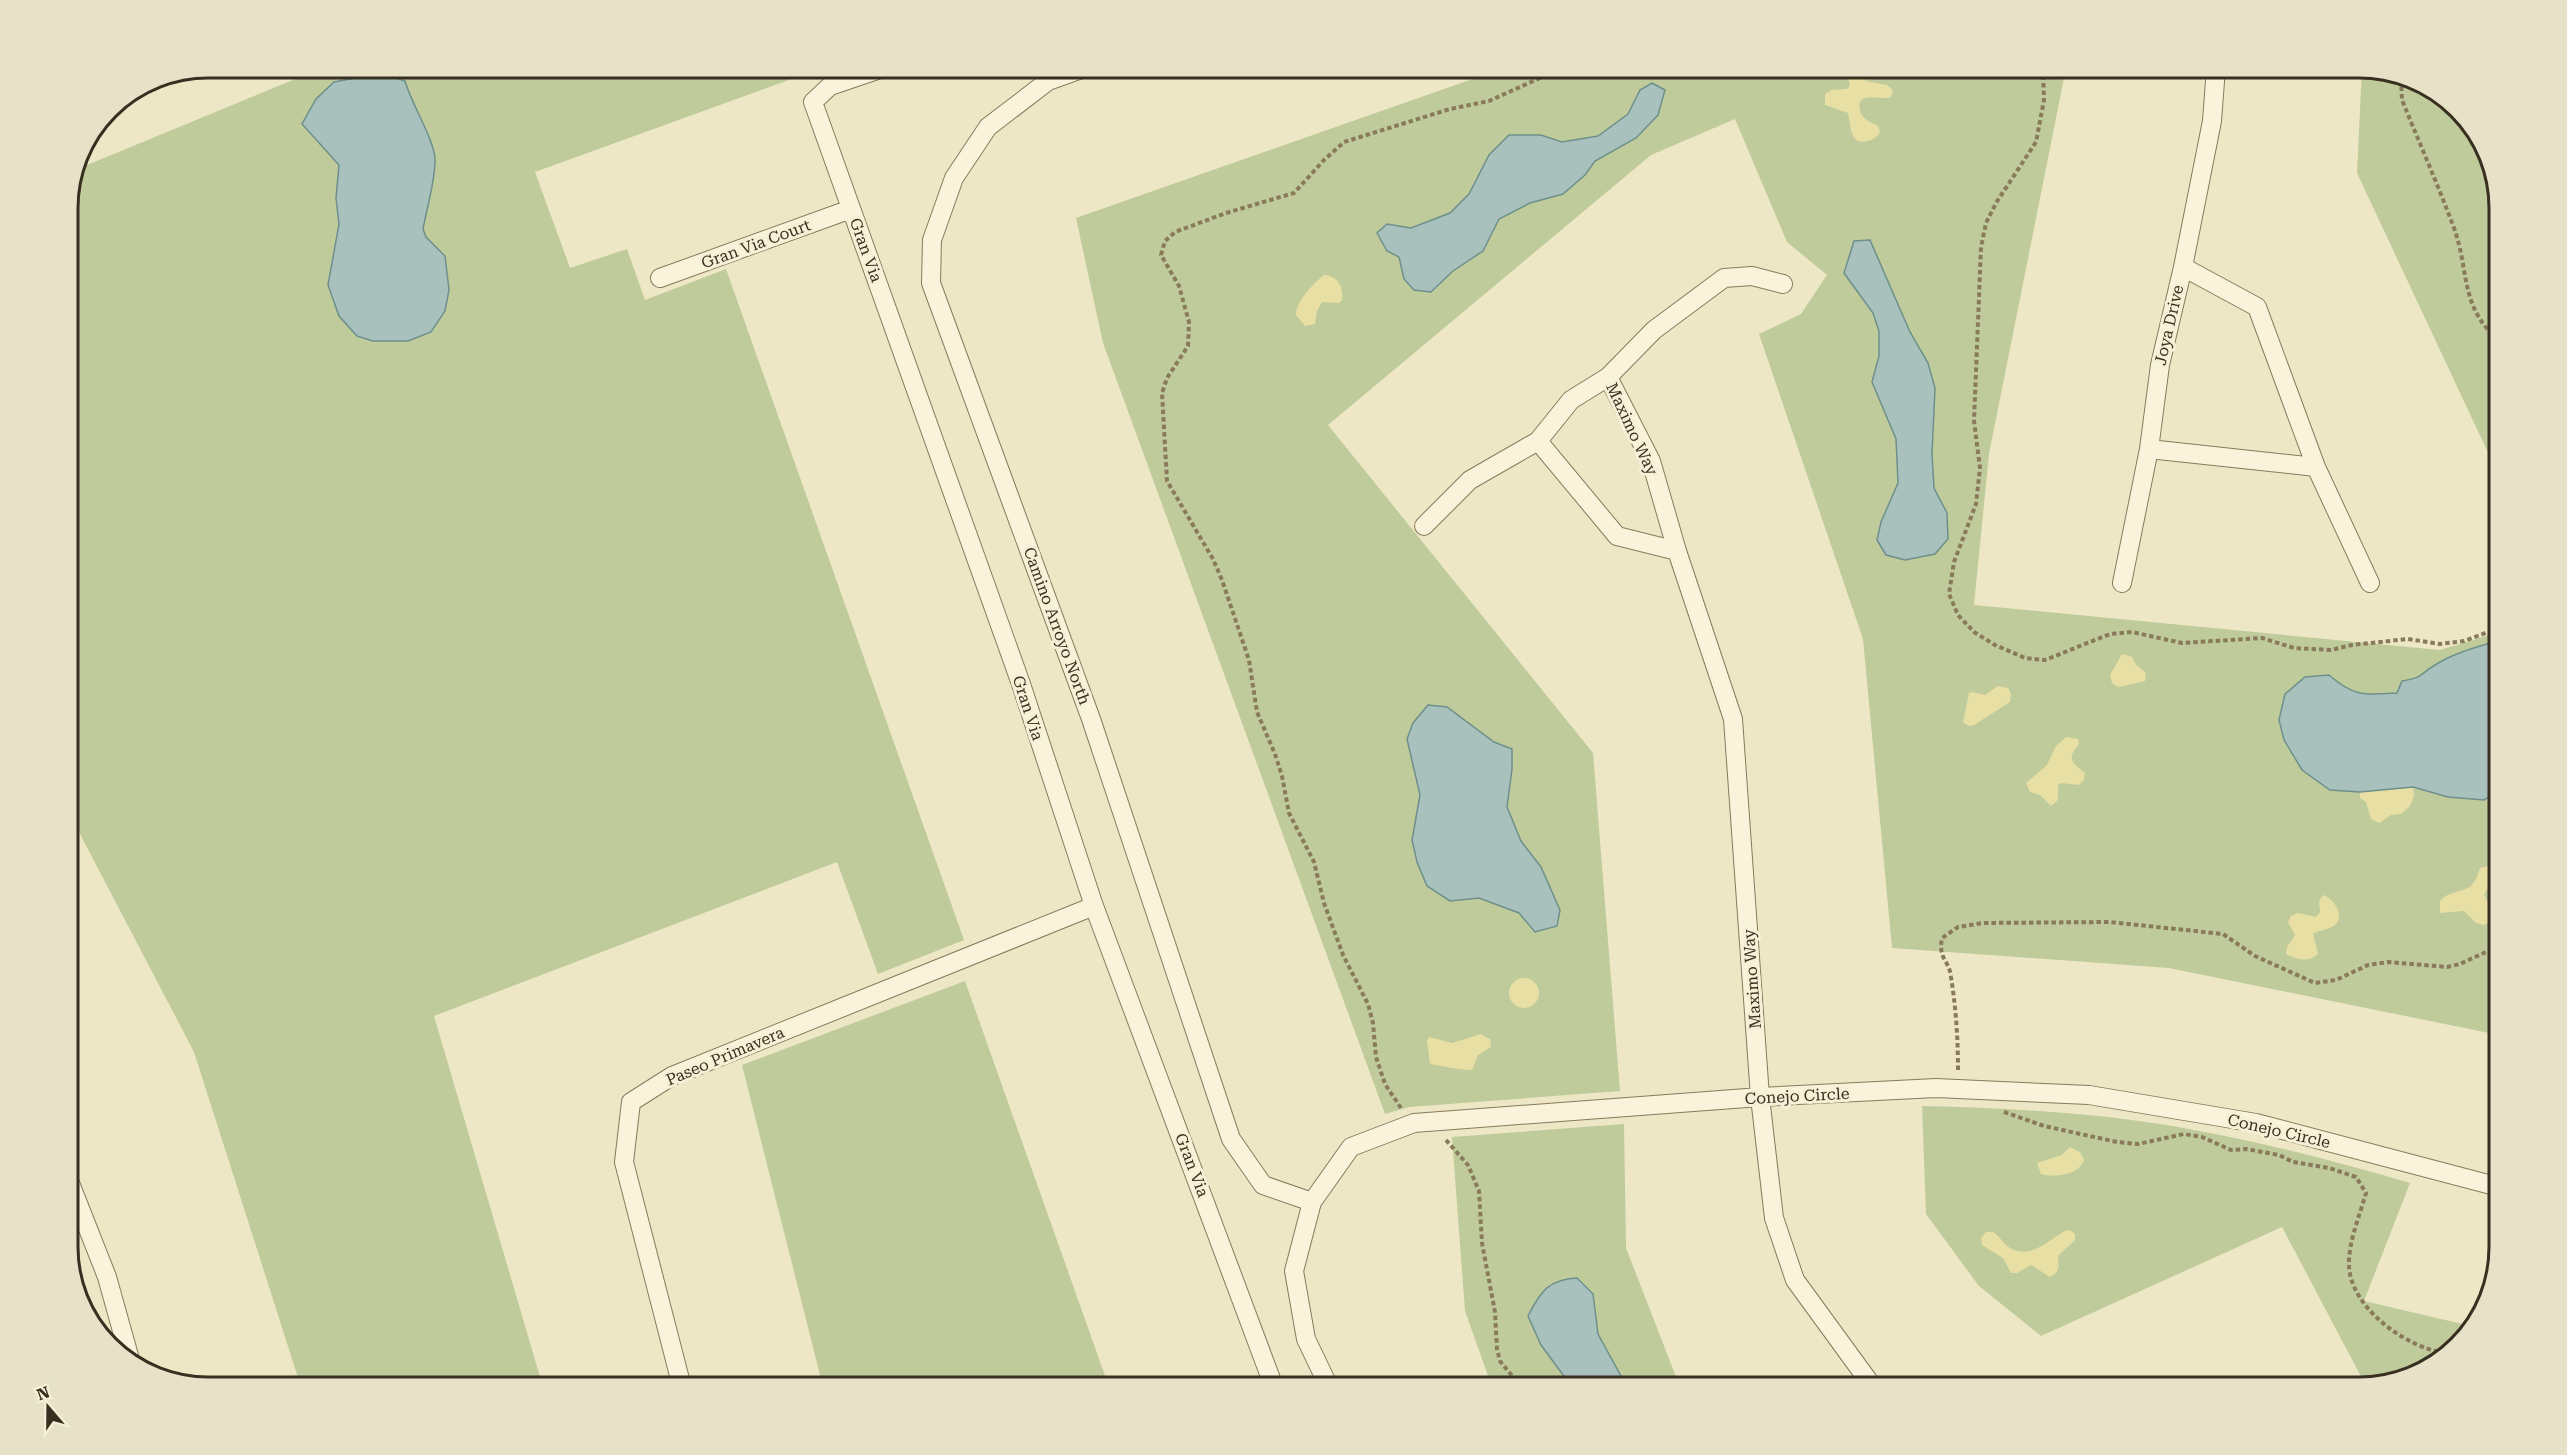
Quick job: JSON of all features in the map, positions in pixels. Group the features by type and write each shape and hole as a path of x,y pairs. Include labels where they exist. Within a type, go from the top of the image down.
{"street":[{"name":"Gran Via","path":"854,78 830,86 813,102 1021,684 1094,906 1270,1377"},
{"name":"Camino Arroyo North","path":"1056,78 1048,81 988,127 954,178 932,240 931,283 1091,719 1231,1139 1263,1185 1312,1202"},
{"name":"Joya Drive","path":"2122,583 2149,449 2160,365 2183,267 2212,121 2215,78"},
{"name":"Gran Via Court","path":"660,278 851,209"},
{"path":"2183,267 2257,306 2316,467 2370,583"},
{"name":"Maximo Way","path":"1424,526 1470,480 1538,441 1571,400 1608,377 1654,330 1724,278 1752,276 1783,284"},
{"name":"Maximo Way","path":"1608,377 1651,461 1677,551 1733,719 1760,1097 1773,1218 1795,1280 1865,1377"},
{"path":"1538,441 1617,536 1677,551"},
{"path":"2149,449 2316,467"},
{"name":"Paseo Primavera","path":"679,1377 624,1162 631,1102 672,1076 1094,906"},
{"name":"Conejo Circle","path":"1324,1377 1306,1339 1294,1271 1312,1202 1351,1147 1421,1122 1760,1097 1957,1089 2090,1095 2256,1123 2489,1184"},
{"path":"78,1203 107,1277 128,1349"}],"path":[{"path":"1512,1377 1500,1361 1497,1349 1495,1312 1482,1244 1479,1191 1468,1165 1446,1140 1401,1108 1385,1084 1376,1057 1368,1004 1343,955 1324,903 1314,862 1291,819 1275,754 1257,712 1249,660 1222,579 1213,559 1167,481 1162,393 1167,378 1188,346 1190,322 1179,286 1161,255 1165,241 1175,232 1226,213 1294,193 1344,142 1450,109 1489,101 1540,78"},
{"path":"2043,78 2044,100 2036,142 1996,203 1986,223 1980,246 1974,421 1980,468 1976,504 1954,562 1948,594 1958,615 1974,632 1995,645 2025,658 2045,660 2110,633 2132,632 2181,643 2262,638 2294,648 2331,650 2352,645 2408,639 2440,644 2464,641 2489,632"},
{"path":"2401,85 2402,100 2455,231 2468,293 2474,310 2489,332"},
{"path":"1957,1089 1957,1019 1951,973 1940,951 1942,938 1958,927 1983,923 2110,922 2223,934 2255,956 2315,983 2336,981 2368,965 2388,962 2447,967 2460,964 2489,951"},
{"path":"1988,1091 1992,1105 2000,1111 2044,1126 2117,1142 2138,1144 2184,1134 2202,1137 2230,1150 2246,1149 2279,1155 2293,1162 2329,1168 2356,1177 2366,1193 2349,1266 2358,1294 2373,1314 2395,1334 2438,1350"}],"green space":[{"path":"298,78 794,78 535,172 570,268 627,249 645,300 726,269 964,940 878,974 837,862 434,1016 540,1377 298,1377 194,1052 78,830 78,199 85,166"},
{"path":"1475,78 2064,78 1989,454 1974,605 2440,650 2489,635 2489,1033 2169,968 1892,948 1863,639 1759,334 1801,314 1827,275 1787,242 1735,119 1651,155 1328,425 1593,753 1620,1091 1409,1107 1385,1114 1103,343 1076,218"},
{"path":"2362,78 2393,82 2424,95 2451,116 2472,143 2485,174 2489,199 2489,455 2357,173"},
{"path":"965,981 1105,1377 820,1377 742,1065"},
{"path":"1922,1106 2058,1112 2173,1126 2208,1133 2276,1147 2410,1183 2364,1301 2463,1324 2451,1339 2424,1360 2393,1373 2361,1377 2282,1227 2041,1336 1979,1286 1926,1214"},
{"path":"1624,1124 1626,1248 1676,1377 1488,1377 1465,1311 1452,1137"}],"sand":[{"path":"1848,78 1866,78 1866,81 1887,85 1893,90 1891,97 1861,100 1860,110 1863,116 1878,126 1880,132 1868,141 1862,142 1854,138 1848,113 1825,105 1825,94 1831,90 1847,89 1850,85"},
{"path":"1324,275 1333,277 1339,283 1342,300 1339,303 1322,302 1317,311 1315,324 1305,326 1296,315 1299,304 1306,293"},
{"path":"2122,654 2132,657 2136,665 2146,673 2145,681 2118,687 2112,683 2110,675"},
{"path":"1998,686 2008,688 2011,694 2010,702 1974,725 1963,723 1969,693 1985,695"},
{"path":"2066,737 2078,739 2079,744 2072,760 2085,773 2084,780 2079,785 2062,783 2058,785 2058,800 2051,806 2040,795 2030,792 2026,783 2047,765 2056,746"},
{"path":"2413,787 2414,796 2410,806 2401,814 2391,815 2379,823 2371,819 2366,802 2360,798 2360,792"},
{"path":"2489,866 2489,888 2484,895 2489,904 2489,922 2484,925 2476,923 2464,911 2440,913 2440,901 2444,897 2471,886 2480,868"},
{"path":"2323,895 2332,900 2338,909 2339,919 2332,927 2313,934 2318,954 2311,959 2303,960 2286,954 2287,947 2295,935 2288,922 2291,916 2298,913 2316,917 2320,912 2319,902"},
{"path":"1524,978 1530,979 1538,987 1538,999 1530,1007 1524,1008 1518,1007 1510,999 1509,993 1510,987 1518,979"},
{"path":"1481,1034 1490,1039 1491,1047 1478,1055 1472,1070 1430,1064 1427,1041 1429,1037 1452,1043"},
{"path":"2070,1147 2080,1152 2084,1160 2077,1169 2053,1176 2041,1174 2037,1163 2062,1155"},
{"path":"2070,1230 2075,1234 2075,1240 2058,1256 2058,1268 2056,1273 2050,1277 2031,1265 2017,1273 2011,1273 2003,1258 1982,1245 1981,1238 1986,1232 1993,1232 2010,1248 2025,1252"}],"water":[{"path":"355,78 396,78 405,81 434,152 435,168 423,229 426,237 445,256 449,290 445,311 431,332 408,341 373,341 357,336 339,316 328,285 339,224 336,198 339,165 302,124 316,99 334,82"},
{"path":"1652,83 1665,90 1658,115 1636,138 1595,161 1585,175 1563,194 1530,203 1499,219 1483,251 1453,271 1431,292 1414,290 1404,279 1399,257 1387,251 1377,233 1387,224 1411,228 1450,213 1469,194 1489,155 1509,135 1541,135 1562,142 1598,136 1628,114 1640,90"},
{"path":"1870,240 1910,332 1928,363 1935,388 1932,454 1934,488 1947,513 1948,539 1935,554 1905,560 1886,555 1877,540 1881,522 1898,483 1896,439 1872,382 1879,356 1879,331 1873,313 1844,273 1854,241"},
{"path":"2489,644 2489,797 2484,800 2448,797 2413,787 2360,792 2330,790 2302,770 2284,740 2279,720 2285,694 2305,677 2329,675 2346,687 2360,693 2397,693 2402,681 2418,677 2442,661"},
{"path":"1428,705 1447,707 1494,742 1512,749 1507,807 1521,841 1541,867 1560,910 1557,926 1535,932 1519,913 1479,898 1450,901 1427,886 1417,862 1412,840 1420,795 1407,739 1413,723"},
{"path":"1577,1278 1593,1294 1598,1334 1622,1377 1565,1377 1541,1345 1528,1316 1546,1288 1567,1279"}]}
